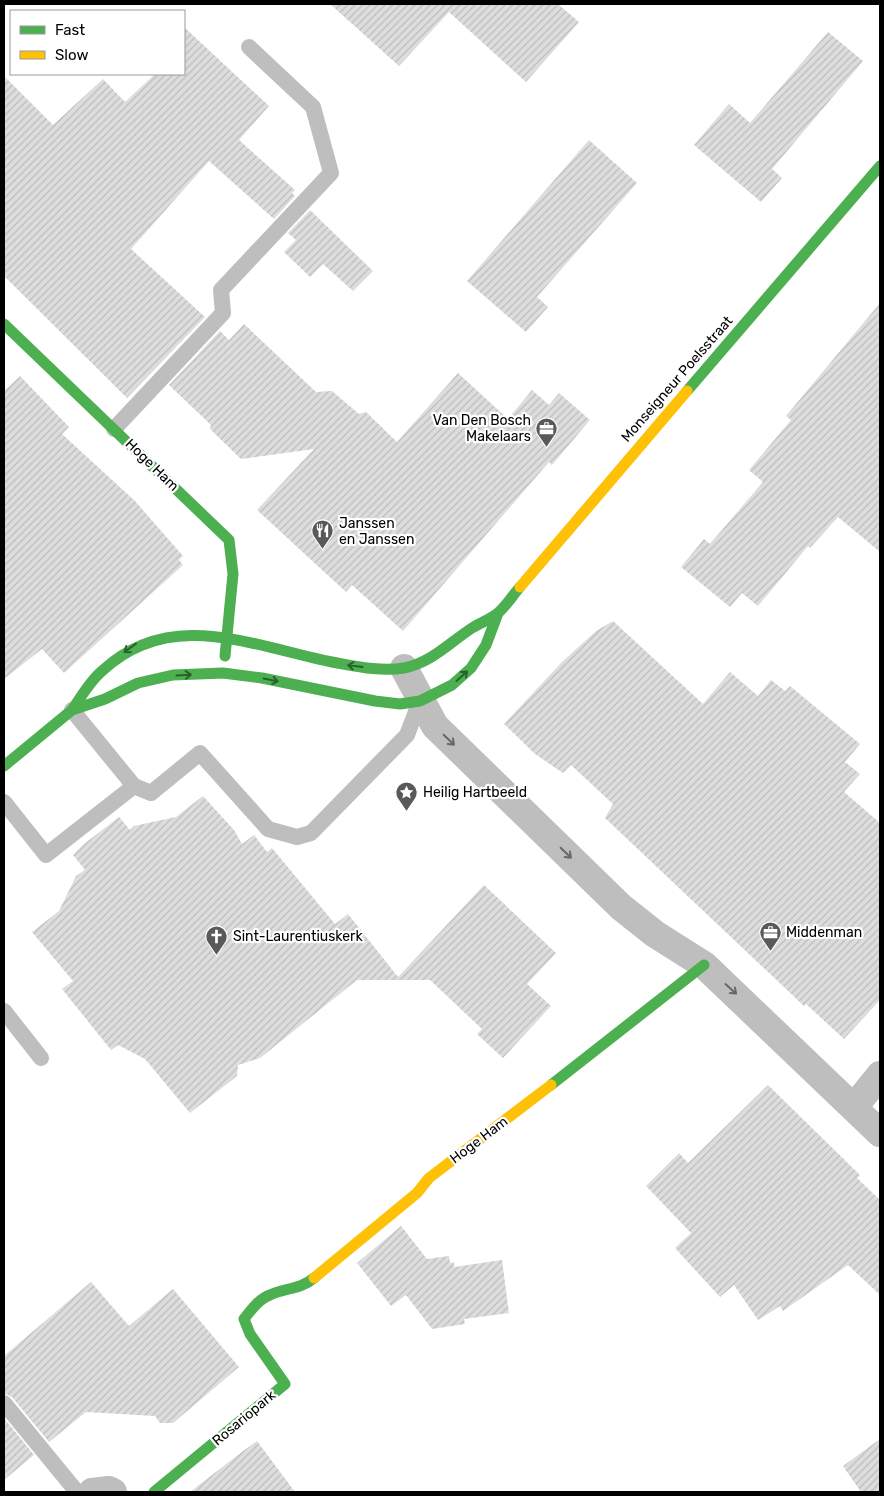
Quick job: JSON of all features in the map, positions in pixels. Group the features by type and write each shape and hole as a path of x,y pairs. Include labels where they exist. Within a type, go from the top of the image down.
{"main road":[{"name":"Monseigneur Poelsstraat","path":"404,668 422,663 439,655 471,629 498,613 880,166"},
{"name":"Hoge Ham","path":"4,324 229,540 233,574 223,673"},
{"name":"Monseigneur Poelsstraat","path":"420,701 452,685 471,668 486,645 498,613"},
{"path":"4,766 72,710 84,689 108,665 135,644 168,634 195,633 228,638 330,662 371,668 404,668"},
{"path":"72,710 105,699 138,683 173,675 223,673 262,678 375,701 400,704 420,701"},
{"name":"Hoge Ham","path":"253,1307 269,1295 305,1285 417,1193 430,1178 663,999 704,965"},
{"name":"Rosariopark","path":"154,1492 285,1384 250,1334 244,1319 253,1307"}],"street":[{"path":"404,668 435,726 621,907 655,934 704,965 880,1133"},
{"path":"854,1107 880,1076"},
{"path":"92,1492 109,1490 114,1492"}],"lane":[{"path":"114,429 223,313 221,290 331,173 313,107 249,47"},
{"path":"72,710 134,786 151,793 200,753 268,829 297,837 311,833 407,735 420,701"},
{"path":"4,802 46,855 134,786"},
{"path":"4,1011 41,1058"},
{"path":"4,1403 77,1492"}],"building":[{"path":"330,4 558,4 579,22 526,82 449,12 399,66"},
{"path":"185,28 269,106 239,140 295,190 292,193 295,196 274,219 209,161 131,249 205,317 127,398 4,276 4,76 53,125 103,79 125,102 154,75 185,75"},
{"path":"828,32 863,61 772,169 782,178 761,202 694,145 729,104 750,123"},
{"path":"589,140 637,183 537,297 548,307 526,332 467,281"},
{"path":"310,210 373,271 353,291 323,264 310,277 284,252 296,240 288,233"},
{"path":"880,303 880,552 838,517 810,548 808,546 758,606 742,593 730,607 681,567 704,539 710,544 763,482 749,470 791,420 786,416"},
{"path":"244,324 316,392 332,391 359,414 366,412 397,442 458,373 508,419 532,390 549,405 559,393 590,420 552,465 549,462 403,631 352,585 346,592 257,510 314,449 241,459 210,429 211,425 169,385 220,331 229,340"},
{"path":"20,376 69,427 62,434 135,501 183,556 179,560 183,565 64,673 42,649 4,679 4,391"},
{"path":"613,621 703,704 730,672 758,696 771,680 785,691 790,686 860,744 845,762 860,774 844,792 880,823 880,1000 844,1039 806,1004 804,1006 605,818 613,804 571,765 563,773 535,754 504,724 563,661 596,631"},
{"name":"Sint-Laurentiuskerk","path":"203,796 234,830 242,844 254,835 267,852 272,848 335,924 348,914 398,977 484,885 556,953 527,984 551,1006 503,1058 477,1034 482,1029 430,980 357,980 260,1058 238,1065 237,1076 190,1113 145,1059 118,1045 111,1050 62,989 73,981 32,932 59,911 76,876 85,870 73,855 84,844 119,817 130,830 134,826 176,817"},
{"path":"768,1085 860,1175 857,1178 880,1200 880,1295 848,1265 783,1311 780,1306 758,1320 734,1285 720,1297 675,1248 691,1233 646,1186 679,1153 688,1163"},
{"path":"401,1226 427,1259 449,1256 450,1263 454,1262 454,1267 502,1260 509,1313 464,1319 465,1324 432,1329 406,1295 391,1306 357,1263"},
{"path":"91,1282 129,1326 173,1289 239,1367 173,1423 160,1423 155,1416 86,1412 49,1442 12,1397 4,1393 4,1356"},
{"path":"4,1418 34,1455 4,1480"},
{"path":"880,1439 880,1492 861,1492 843,1466"},
{"path":"257,1441 295,1492 190,1492 243,1451"}],"traffic: fast":[{"path":"687,391 880,166"},
{"path":"4,324 229,540 233,574 225,656"},
{"path":"72,710 98,675 128,652 156,640 184,636 213,636 242,641 332,662 368,668 404,668 423,662 472,628 495,615 520,587"},
{"path":"4,766 72,710 105,699 138,683 173,675 223,673 262,678 375,701 400,704 420,701 452,685 471,668 486,645 498,613"},
{"path":"551,1085 704,965"},
{"path":"154,1492 285,1384 250,1334 244,1319 262,1299 309,1282 314,1278"}],"traffic: slow":[{"path":"520,587 687,391"},
{"path":"314,1278 417,1193 429,1178 551,1085"}],"place":[{"name":"Van Den Bosch Makelaars","path":"547,447"},
{"name":"Janssen en Janssen","path":"323,550"},
{"name":"Heilig Hartbeeld","path":"407,811"},
{"name":"Middenman","path":"770,951"},
{"name":"Sint-Laurentiuskerk","path":"217,955"}]}
